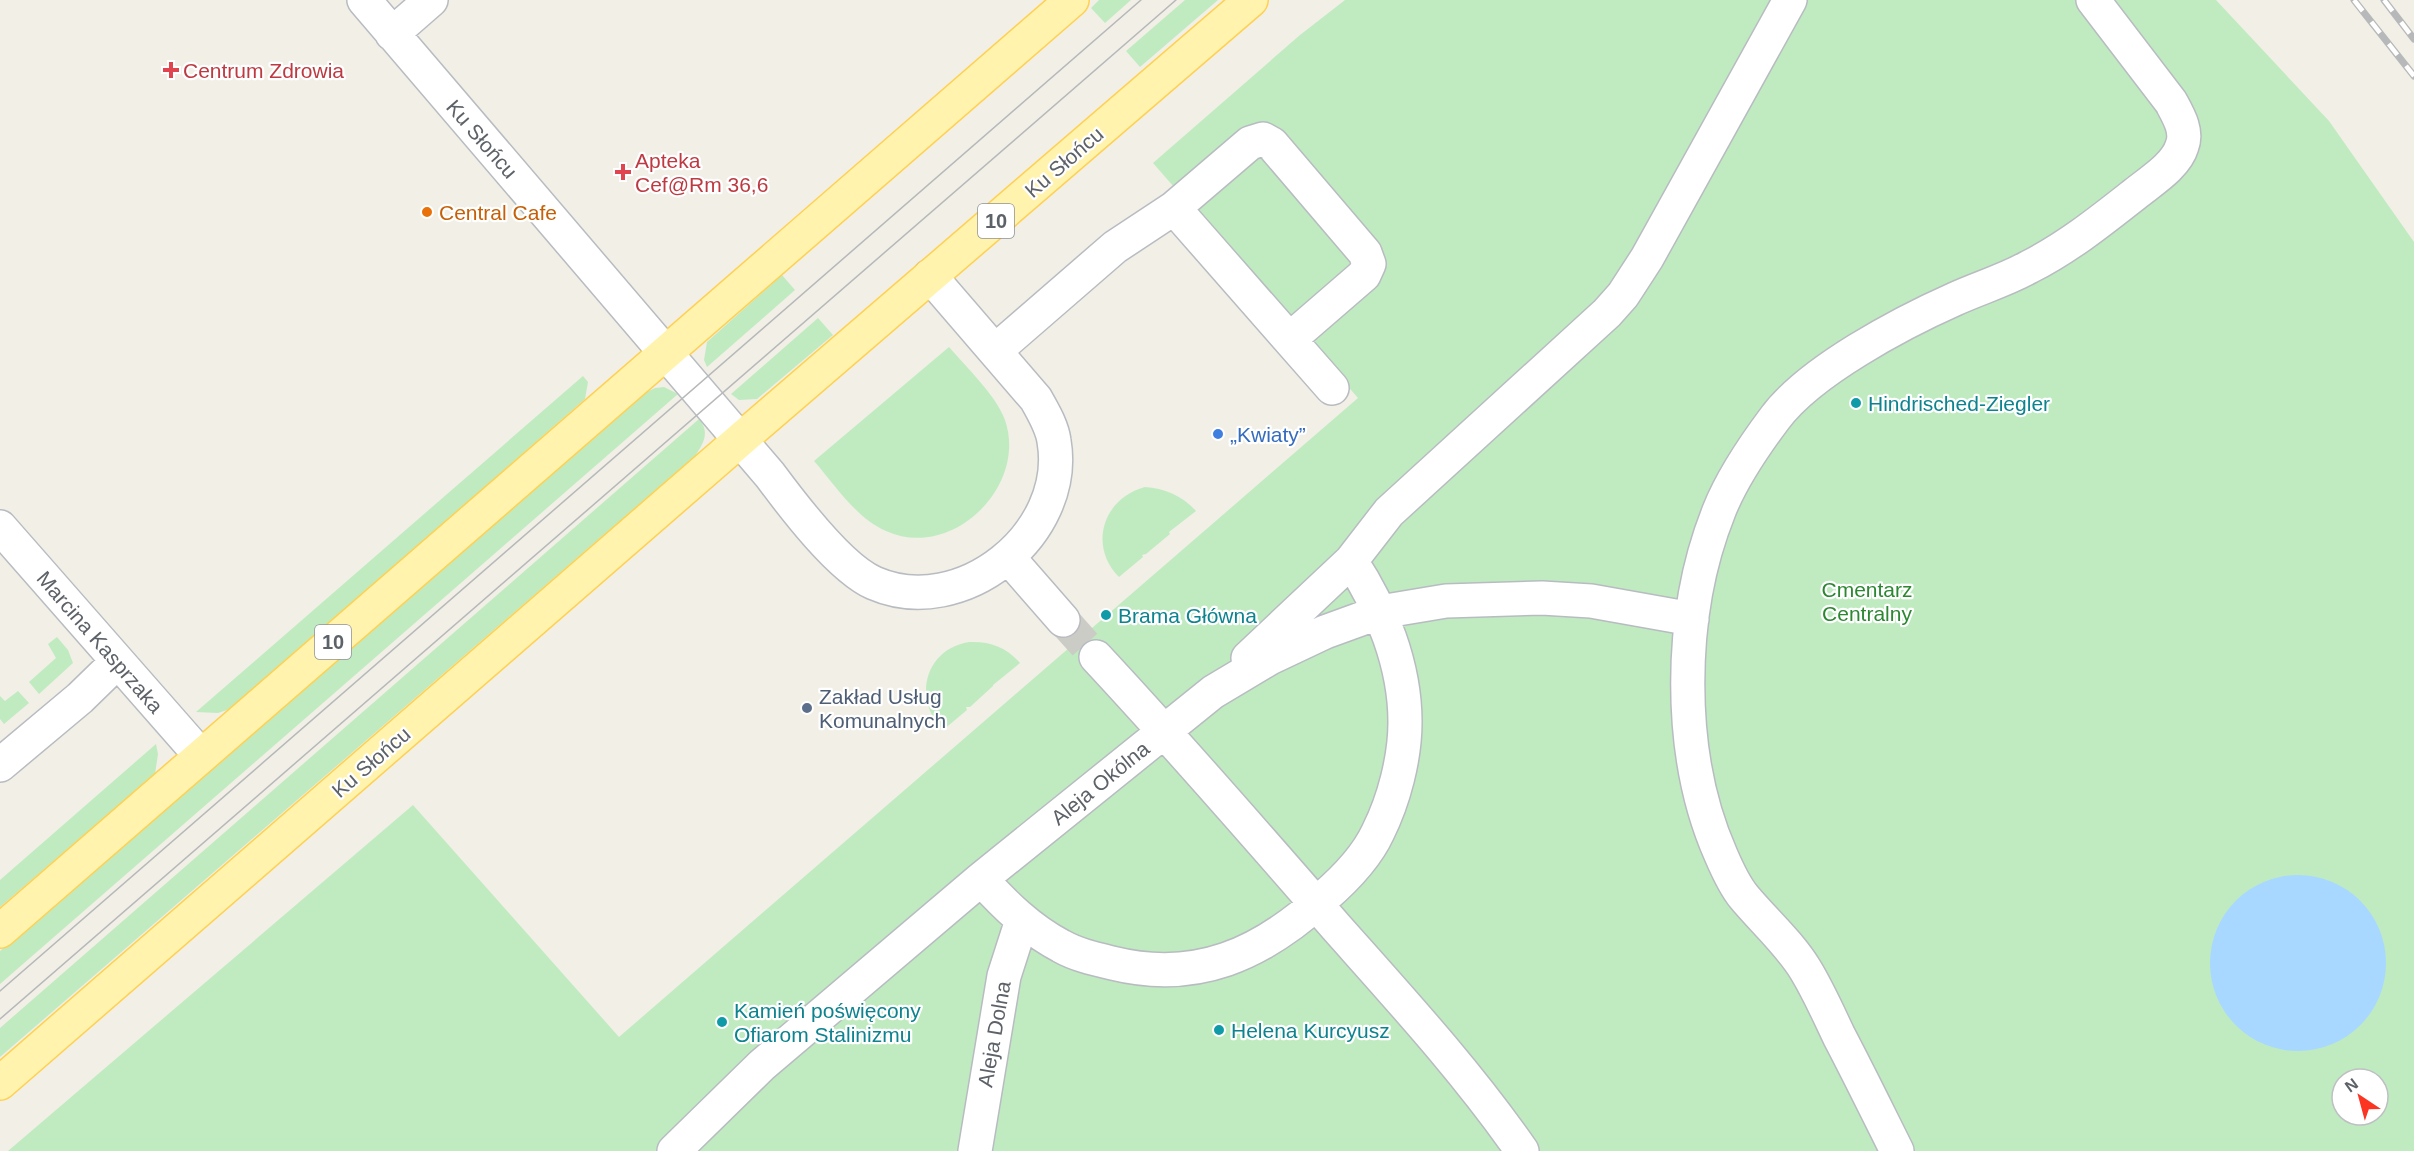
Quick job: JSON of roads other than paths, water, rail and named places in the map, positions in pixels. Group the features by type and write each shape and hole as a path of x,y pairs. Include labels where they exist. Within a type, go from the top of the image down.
{"main road":[{"name":"10","path":"0,931 1072,0"},
{"name":"Ku Słońcu","path":"0,1083 1251,0"}],"street":[{"name":"Ku Słońcu","path":"364,0 740,440"},
{"path":"392,34 431,0"},
{"path":"1096,657 1165,731 1213,692 1351,561 1389,512 1591,329 1623,295 1647,258 1790,0"},
{"path":"1897,1151 1804,967 1741,894 1715,841 1703,804 1690,726 1688,653 1692,619 1709,542 1720,509 1738,474 1792,397 1818,376 1886,336 1952,300 2028,268 2056,252 2150,182 2179,153 2184,144 2180,117 2093,0"},
{"path":"995,351 1115,247 1174,208 1250,143 1263,139 1272,144 1365,253 1369,264 1364,275 1290,339"},
{"path":"1174,208 1332,388"},
{"path":"740,440 832,550 851,569 873,583 891,589 934,591 964,584 988,572 1008,557 1030,534 1043,510 1051,488 1055,463 1054,440 1047,418 1036,399 930,276"},
{"name":"Marcina Kasprzaka","path":"0,527 201,756"},
{"path":"1008,557 1063,620"},
{"path":"981,879 1037,933 1062,947 1091,958 1131,968 1166,970 1207,966 1232,958 1263,943 1317,904 1342,882 1378,833 1397,777 1405,722 1395,657 1380,612 1368,587 1351,561"},
{"path":"1213,692 1270,658 1325,632 1380,612 1446,601 1542,597 1591,601 1692,619"},
{"path":"0,765 80,698 117,662"},
{"name":"Aleja Okólna","path":"674,1151 762,1065 981,879 1165,731 1474,1087 1522,1151"},
{"name":"Aleja Dolna","path":"975,1151 1004,976 1022,920"}],"water":[{"path":"2298,875 2332,882 2347,890 2360,901 2371,914 2379,929 2386,963 2379,997 2371,1012 2360,1025 2347,1036 2332,1044 2298,1051 2264,1044 2249,1036 2236,1025 2225,1012 2217,997 2210,963 2217,929 2225,914 2236,901 2249,890 2264,882"}],"tunnel":[{"path":"1063,620 1096,657"}],"tram line":[{"path":"0,991 1141,0"},
{"path":"0,1019 1176,0"}],"railway":[{"path":"2354,0 2414,76"},
{"path":"2384,0 2414,39"}],"place":[{"name":"Centrum Zdrowia","path":"171,70"},
{"name":"Apteka Cef@Rm 36,6","path":"623,172"},
{"name":"Central Cafe","path":"427,212"},
{"name":"Hindrisched-Ziegler","path":"1856,403"},
{"name":"„Kwiaty”","path":"1218,434"},
{"name":"Brama Główna","path":"1106,615"},
{"name":"Zakład Usług Komunalnych","path":"807,708"},
{"name":"Kamień poświęcony Ofiarom Stalinizmu","path":"722,1022"},
{"name":"Helena Kurcyusz","path":"1219,1030"}],"park label":[{"name":"Cmentarz Centralny","path":"1867,601"}]}
